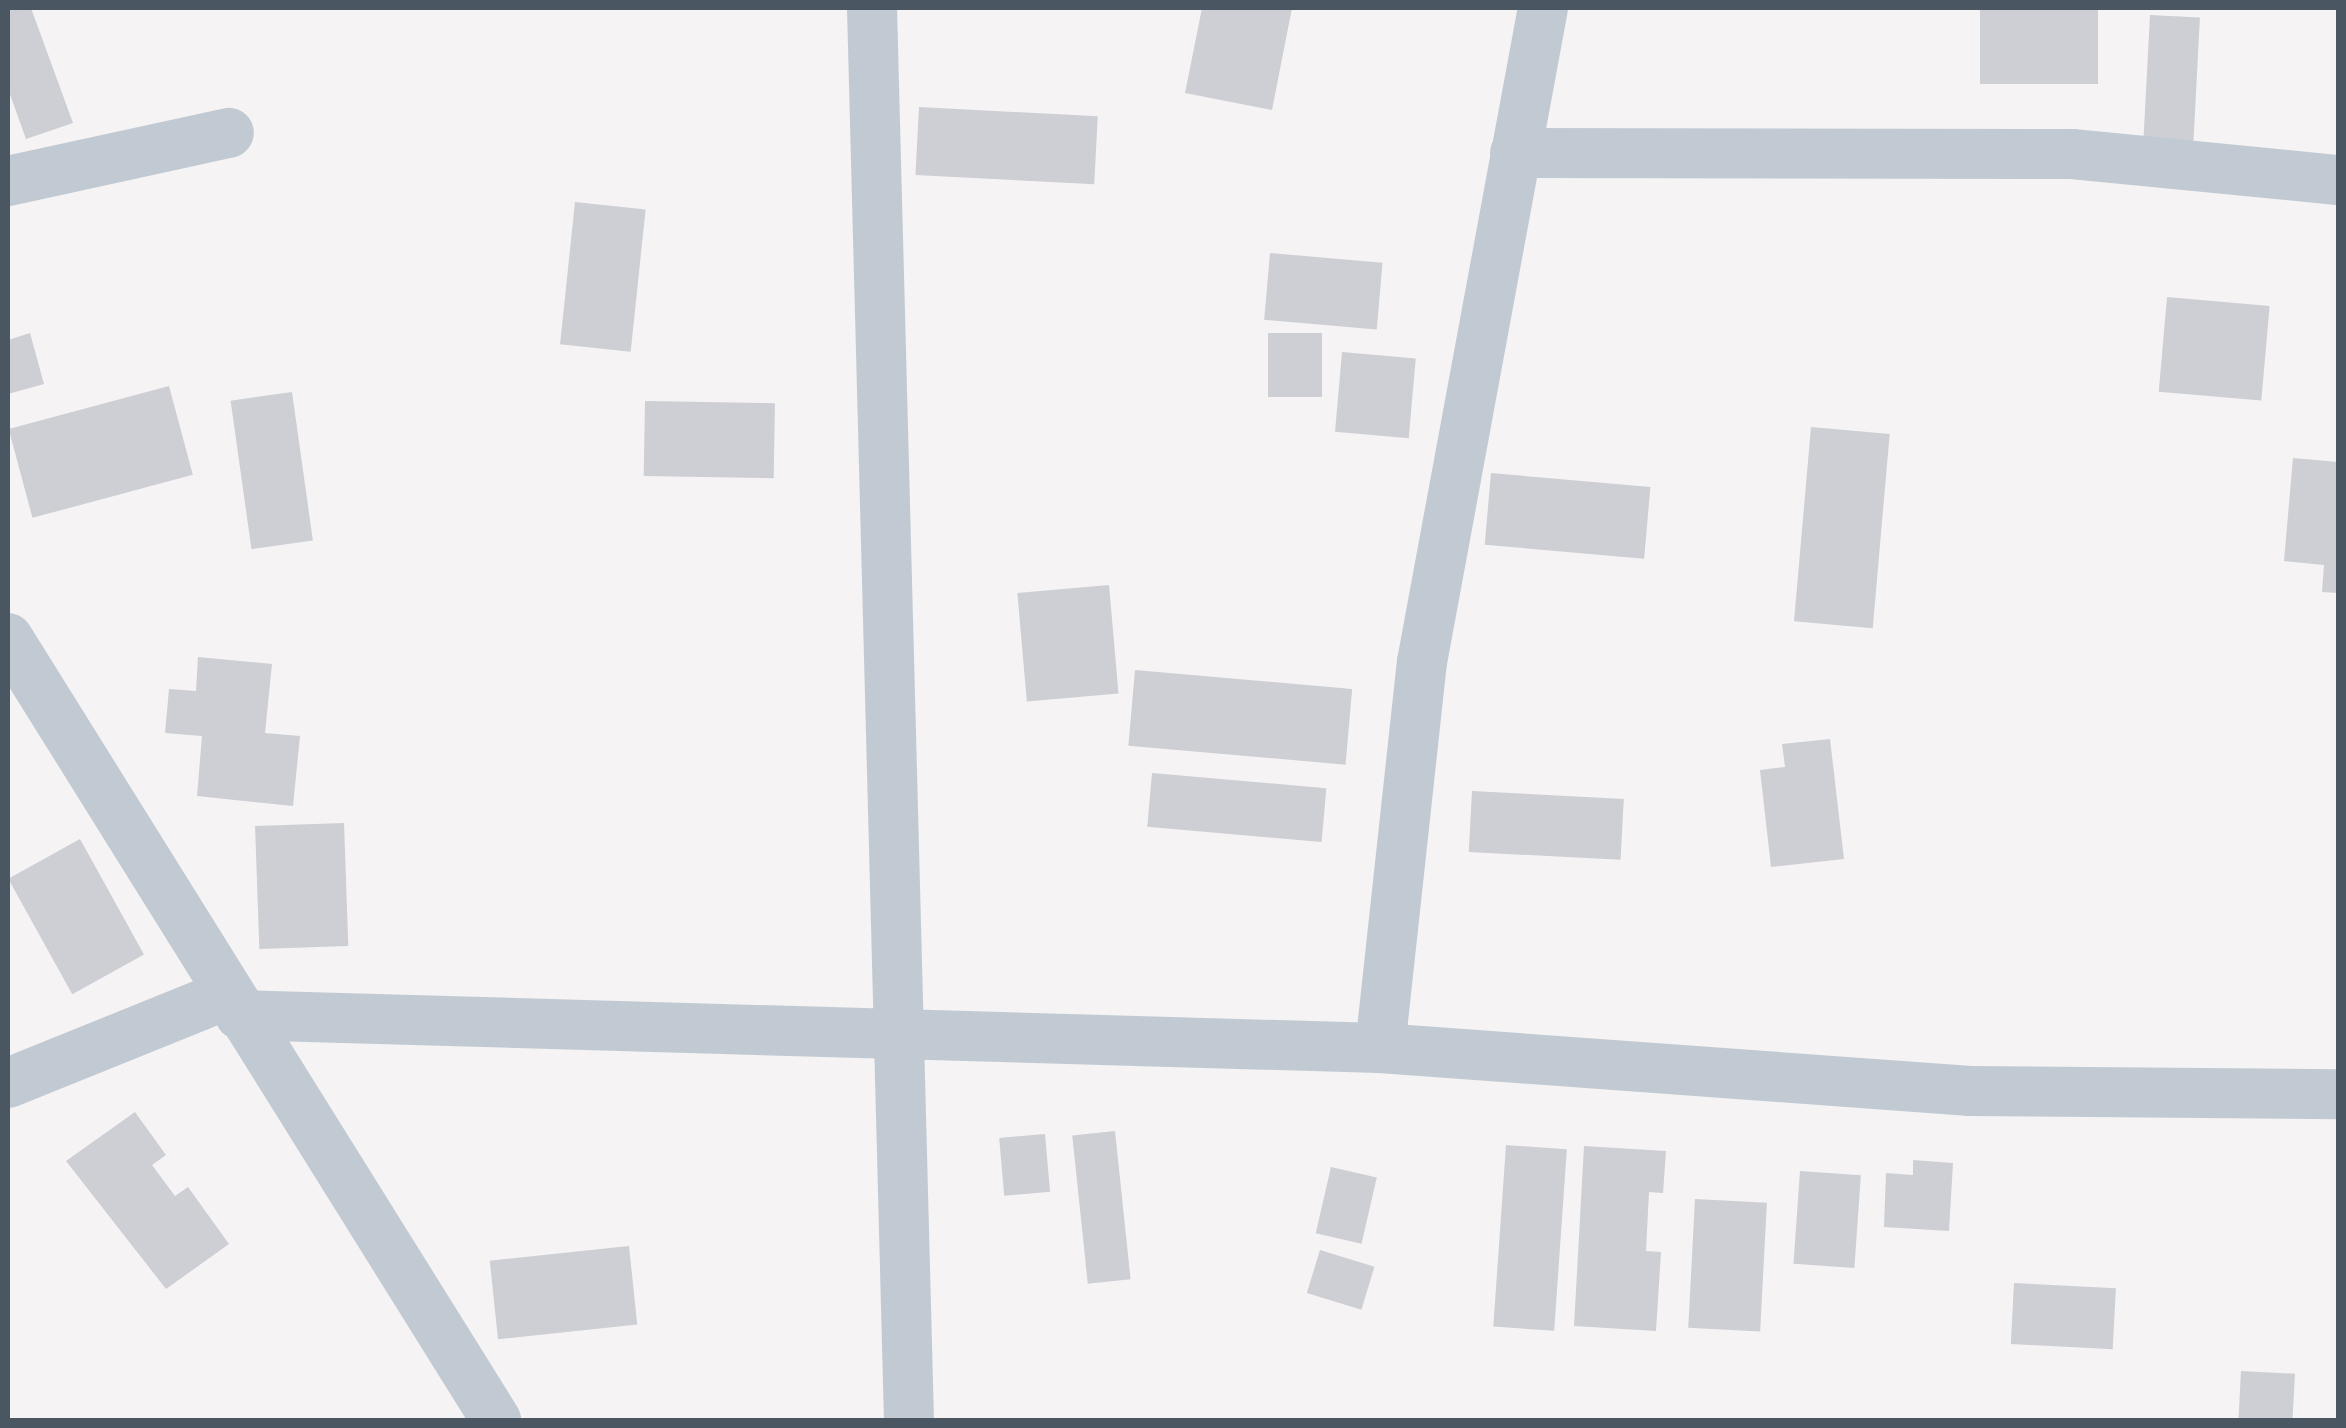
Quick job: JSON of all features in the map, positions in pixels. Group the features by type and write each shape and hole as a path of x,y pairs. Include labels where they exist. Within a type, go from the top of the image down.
{"street":[{"path":"872,8 909,1420"},
{"path":"1380,1048 1422,662 1543,8"},
{"path":"8,181 229,133"},
{"path":"1514,153 2072,154 2338,180"},
{"path":"8,638 496,1420"},
{"path":"8,1083 234,1005 900,1040 1380,1048 1970,1091 2338,1094"}],"building":[{"path":"8,8 31,8 73,123 26,139 8,89"},
{"path":"1202,8 1292,8 1272,110 1185,93"},
{"path":"1980,8 2098,8 2098,84 1980,84"},
{"path":"2150,15 2200,18 2193,151 2143,149"},
{"path":"919,107 1098,116 1094,184 915,175"},
{"path":"575,202 646,209 631,352 560,344"},
{"path":"1270,253 1383,263 1377,330 1264,320"},
{"path":"2167,297 2270,306 2261,401 2159,392"},
{"path":"30,333 44,384 8,394 8,340"},
{"path":"1268,333 1322,333 1322,397 1268,397"},
{"path":"1342,352 1416,358 1409,438 1335,432"},
{"path":"169,386 193,475 32,518 9,429"},
{"path":"292,392 313,541 251,549 231,401"},
{"path":"645,401 775,403 774,478 644,476"},
{"path":"1811,427 1890,434 1873,628 1794,621"},
{"path":"2293,458 2338,462 2338,593 2322,592 2324,565 2284,561"},
{"path":"1491,473 1650,487 1644,559 1485,545"},
{"path":"1109,585 1118,694 1027,702 1017,593"},
{"path":"198,657 272,664 265,733 300,736 293,806 197,796 202,736 165,733 169,689 196,691"},
{"path":"1135,670 1352,689 1346,765 1128,746"},
{"path":"1830,739 1844,859 1771,867 1760,770 1785,767 1782,744"},
{"path":"1152,773 1326,788 1322,842 1147,827"},
{"path":"1472,791 1624,799 1621,860 1469,852"},
{"path":"344,823 348,946 259,949 255,826"},
{"path":"80,839 144,954 72,994 8,879"},
{"path":"135,1112 166,1155 152,1165 175,1196 188,1187 229,1244 166,1289 66,1161"},
{"path":"1115,1131 1131,1279 1088,1284 1072,1135"},
{"path":"1045,1134 1050,1192 1004,1196 999,1138"},
{"path":"1506,1145 1567,1149 1554,1331 1493,1327"},
{"path":"1584,1146 1666,1151 1663,1193 1649,1192 1646,1251 1661,1252 1656,1331 1574,1326"},
{"path":"1913,1160 1953,1163 1949,1231 1884,1227 1886,1173 1913,1175"},
{"path":"1331,1167 1377,1178 1361,1244 1316,1233"},
{"path":"1800,1171 1861,1175 1854,1268 1794,1264"},
{"path":"1695,1199 1767,1203 1760,1332 1688,1328"},
{"path":"629,1246 637,1325 498,1339 490,1261"},
{"path":"1320,1250 1375,1267 1361,1310 1307,1293"},
{"path":"2014,1283 2116,1288 2113,1349 2011,1344"},
{"path":"2241,1371 2295,1374 2293,1420 2238,1420"}]}
